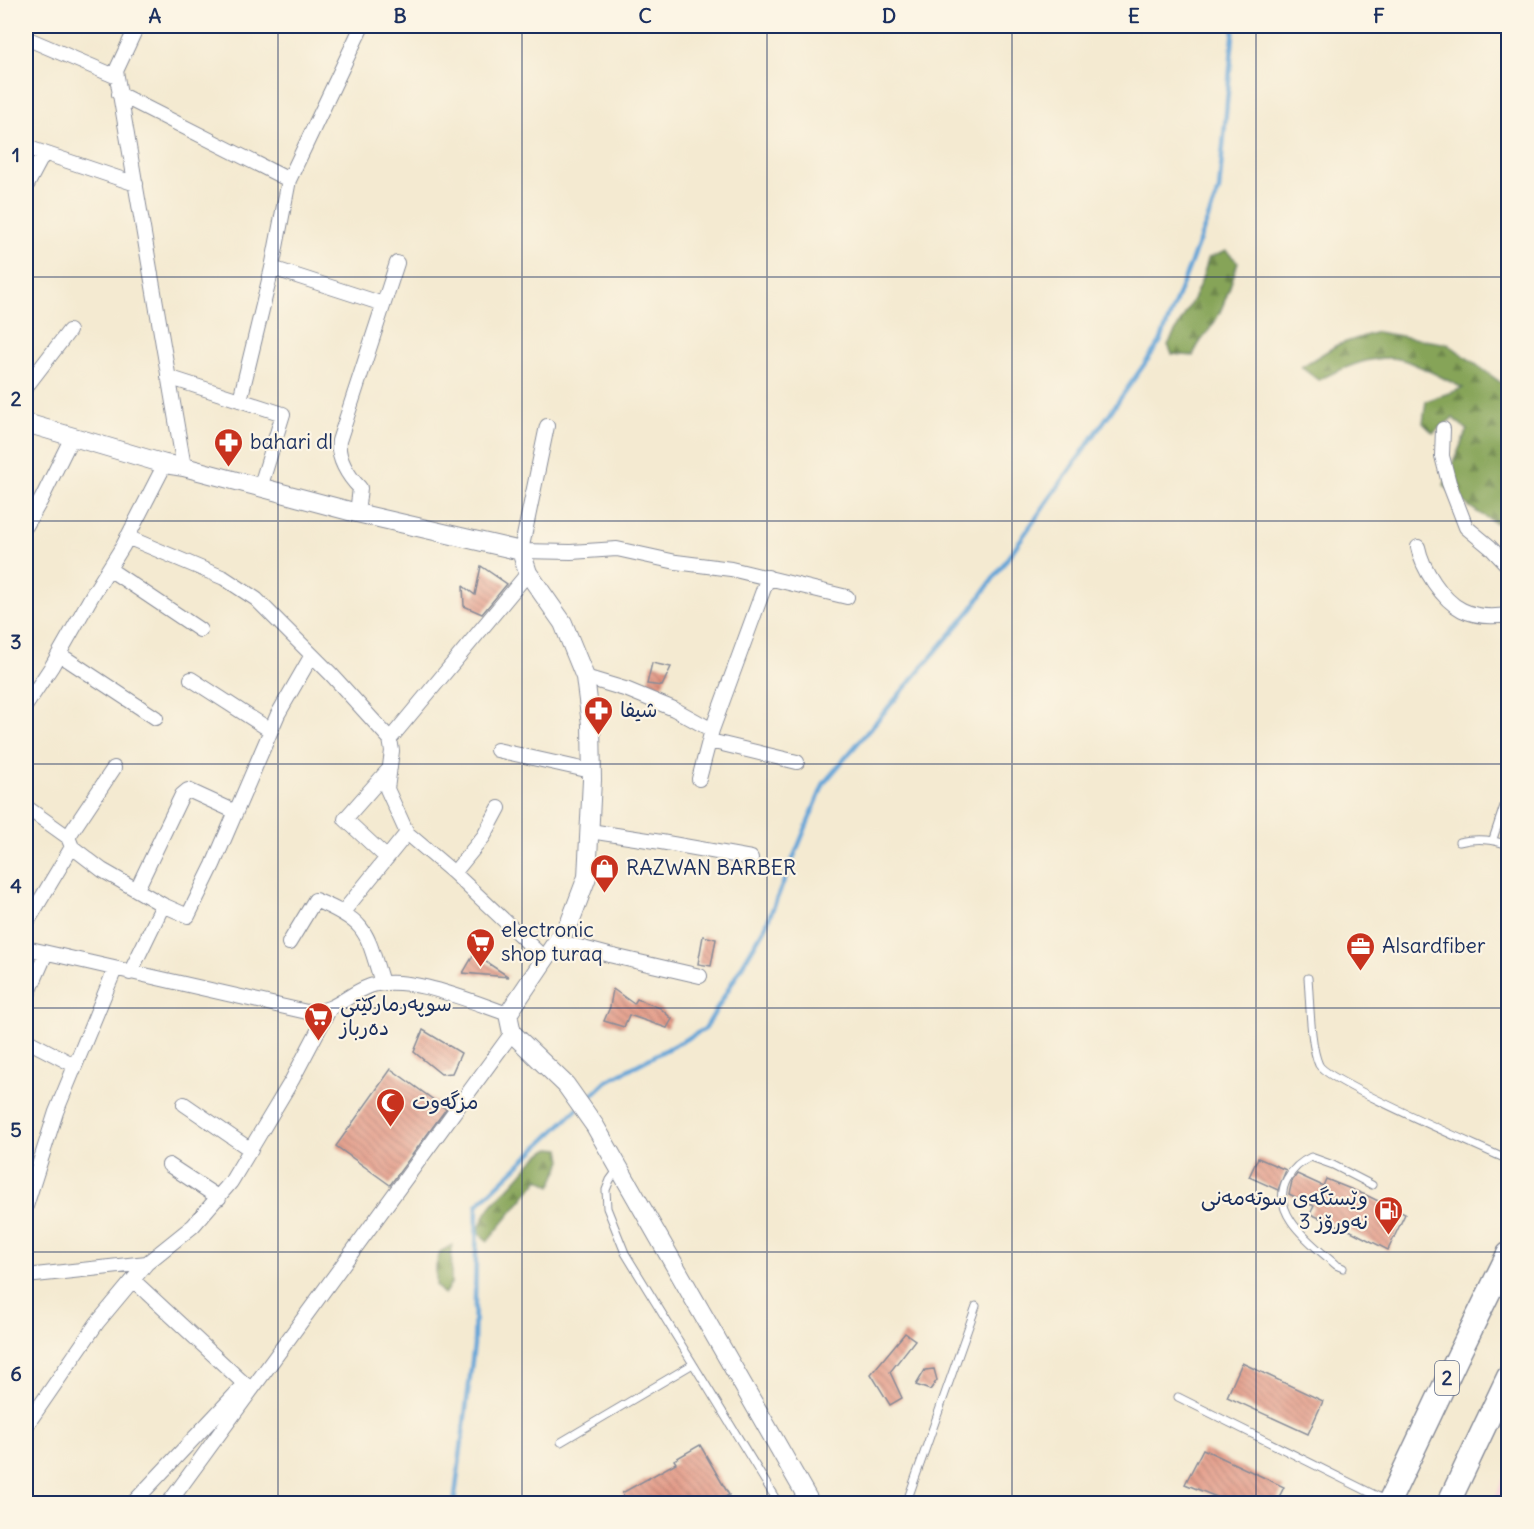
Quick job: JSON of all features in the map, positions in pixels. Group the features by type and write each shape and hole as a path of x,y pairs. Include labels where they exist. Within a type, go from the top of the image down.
{"highway":[{"name":"2","path":"1389,1503 1509,1254"},
{"path":"1448,1503 1509,1377"}],"street":[{"path":"137,26 116,71 184,467"},
{"path":"240,400 272,268 289,180 362,26"},
{"path":"26,38 117,77"},
{"path":"119,94 289,180"},
{"path":"26,147 136,184"},
{"path":"26,187 44,153"},
{"path":"357,513 360,488 352,480 339,456 339,441 397,263"},
{"path":"272,268 383,304"},
{"path":"26,387 69,331"},
{"path":"168,377 283,414 260,488"},
{"path":"26,423 165,464 357,513 521,551 571,552 616,549 676,562 731,568 846,597"},
{"path":"547,426 521,551 528,573 563,623 585,677 591,724 590,831 587,877 570,922 508,1014 512,1033 566,1085 595,1126 811,1503"},
{"path":"1443,429 1442,456 1452,492 1466,527 1509,566"},
{"path":"26,526 72,437"},
{"path":"26,705 109,569 165,464"},
{"path":"127,537 224,578 256,599 312,655 390,739 392,751 387,789 407,833 454,873 545,958"},
{"path":"1418,547 1420,558 1440,592 1462,610 1485,616 1509,615"},
{"path":"109,569 200,630"},
{"path":"390,739 528,573"},
{"path":"699,779 711,735 768,578"},
{"path":"59,654 156,718"},
{"path":"26,807 102,870 188,916 213,865 270,730 312,655"},
{"path":"585,677 628,690 674,710 711,735 798,762"},
{"path":"191,679 270,730"},
{"path":"497,750 591,771"},
{"path":"26,924 70,842 114,768"},
{"path":"387,858 345,819 390,768"},
{"path":"137,889 182,795 188,790 236,812"},
{"path":"454,873 484,836 499,808"},
{"path":"590,831 751,858"},
{"path":"344,912 407,833"},
{"path":"289,943 315,900 344,912 362,927 370,942 382,983"},
{"path":"130,973 163,904"},
{"path":"557,941 699,976"},
{"path":"26,948 307,1012 329,1010 368,987 397,982 447,993 508,1014"},
{"path":"26,999 46,953"},
{"path":"26,1206 56,1112 115,969"},
{"path":"26,1426 97,1323 147,1263 193,1226 231,1182 292,1080 329,1010"},
{"path":"168,1503 249,1387 512,1033"},
{"path":"26,1040 74,1065"},
{"path":"184,1104 251,1150"},
{"path":"169,1165 219,1198"},
{"path":"26,1276 147,1263"},
{"path":"133,1280 249,1387"},
{"path":"132,1503 249,1387"}],"lane":[{"path":"1493,839 1509,794"},
{"path":"1459,842 1474,838 1493,839 1509,845"},
{"path":"1308,978 1314,1046 1320,1066 1333,1077 1372,1097 1509,1160"},
{"path":"1343,1268 1336,1265 1298,1231 1284,1208 1284,1185 1293,1170 1311,1157 1333,1165 1372,1185"},
{"path":"618,1169 606,1190 610,1214 626,1253 779,1503"},
{"path":"906,1503 976,1306"},
{"path":"561,1442 693,1364"},
{"path":"1178,1397 1389,1503"}],"shaded area":[{"path":"1508,1468 1508,1503 1492,1503"}],"green space":[{"path":"1226,251 1238,262 1218,316 1193,356 1172,354 1168,345 1196,292 1208,258"},
{"path":"1377,332 1448,344 1508,388 1508,529 1474,510 1444,485 1467,430 1453,418 1433,433 1423,423 1426,401 1463,388 1419,366 1393,358 1359,363 1318,380 1301,367 1337,345"},
{"path":"551,1148 560,1149 562,1161 551,1186 539,1179 488,1241 478,1233 484,1216 535,1158"},
{"path":"452,1245 451,1284 444,1294 436,1286 436,1266 440,1252"}],"building":[{"path":"481,566 507,584 482,614 464,606 463,586 475,595"},
{"path":"652,663 671,667 662,686 647,684"},
{"path":"703,936 716,939 711,966 698,964"},
{"path":"474,954 509,977 463,973"},
{"path":"613,989 634,1004 637,999 660,1008 672,1019 667,1028 629,1015 624,1027 604,1021 610,1007"},
{"path":"423,1030 461,1053 452,1073 441,1074 414,1052"},
{"name":"مزگه‌وت","path":"391,1069 446,1109 390,1185 336,1146"},
{"path":"1258,1158 1286,1170 1278,1190 1249,1177"},
{"path":"1297,1174 1323,1186 1326,1179 1405,1214 1388,1250 1347,1229 1310,1214 1314,1206 1289,1194 1292,1181"},
{"path":"905,1333 915,1340 890,1372 902,1398 890,1405 871,1374"},
{"path":"1242,1363 1323,1401 1308,1434 1227,1397"},
{"path":"934,1369 937,1380 930,1390 916,1385 925,1370"},
{"path":"700,1445 729,1495 725,1497 729,1503 628,1503 622,1493 676,1463 674,1460"},
{"path":"1203,1449 1284,1487 1276,1503 1231,1503 1185,1484"}],"waterway":[{"path":"583,1104 607,1081 705,1029 766,925 824,783 971,610 1160,342 1219,190 1234,26"},
{"path":"454,1504 474,1345 477,1205 577,1109"}],"place":[{"name":"bahari dl","path":"229,468"},
{"name":"شیفا","path":"599,736"},
{"name":"RAZWAN BARBER","path":"605,894"},
{"name":"electronic shop turaq","path":"480,968"},
{"name":"Alsardfiber","path":"1361,972"},
{"name":"سوپەرمارکێتی دەرباز","path":"319,1042"},
{"name":"مزگه‌وت","path":"391,1128"},
{"name":"وێستگەی سوتەمەنی نەورۆز 3","path":"1389,1236"}]}
